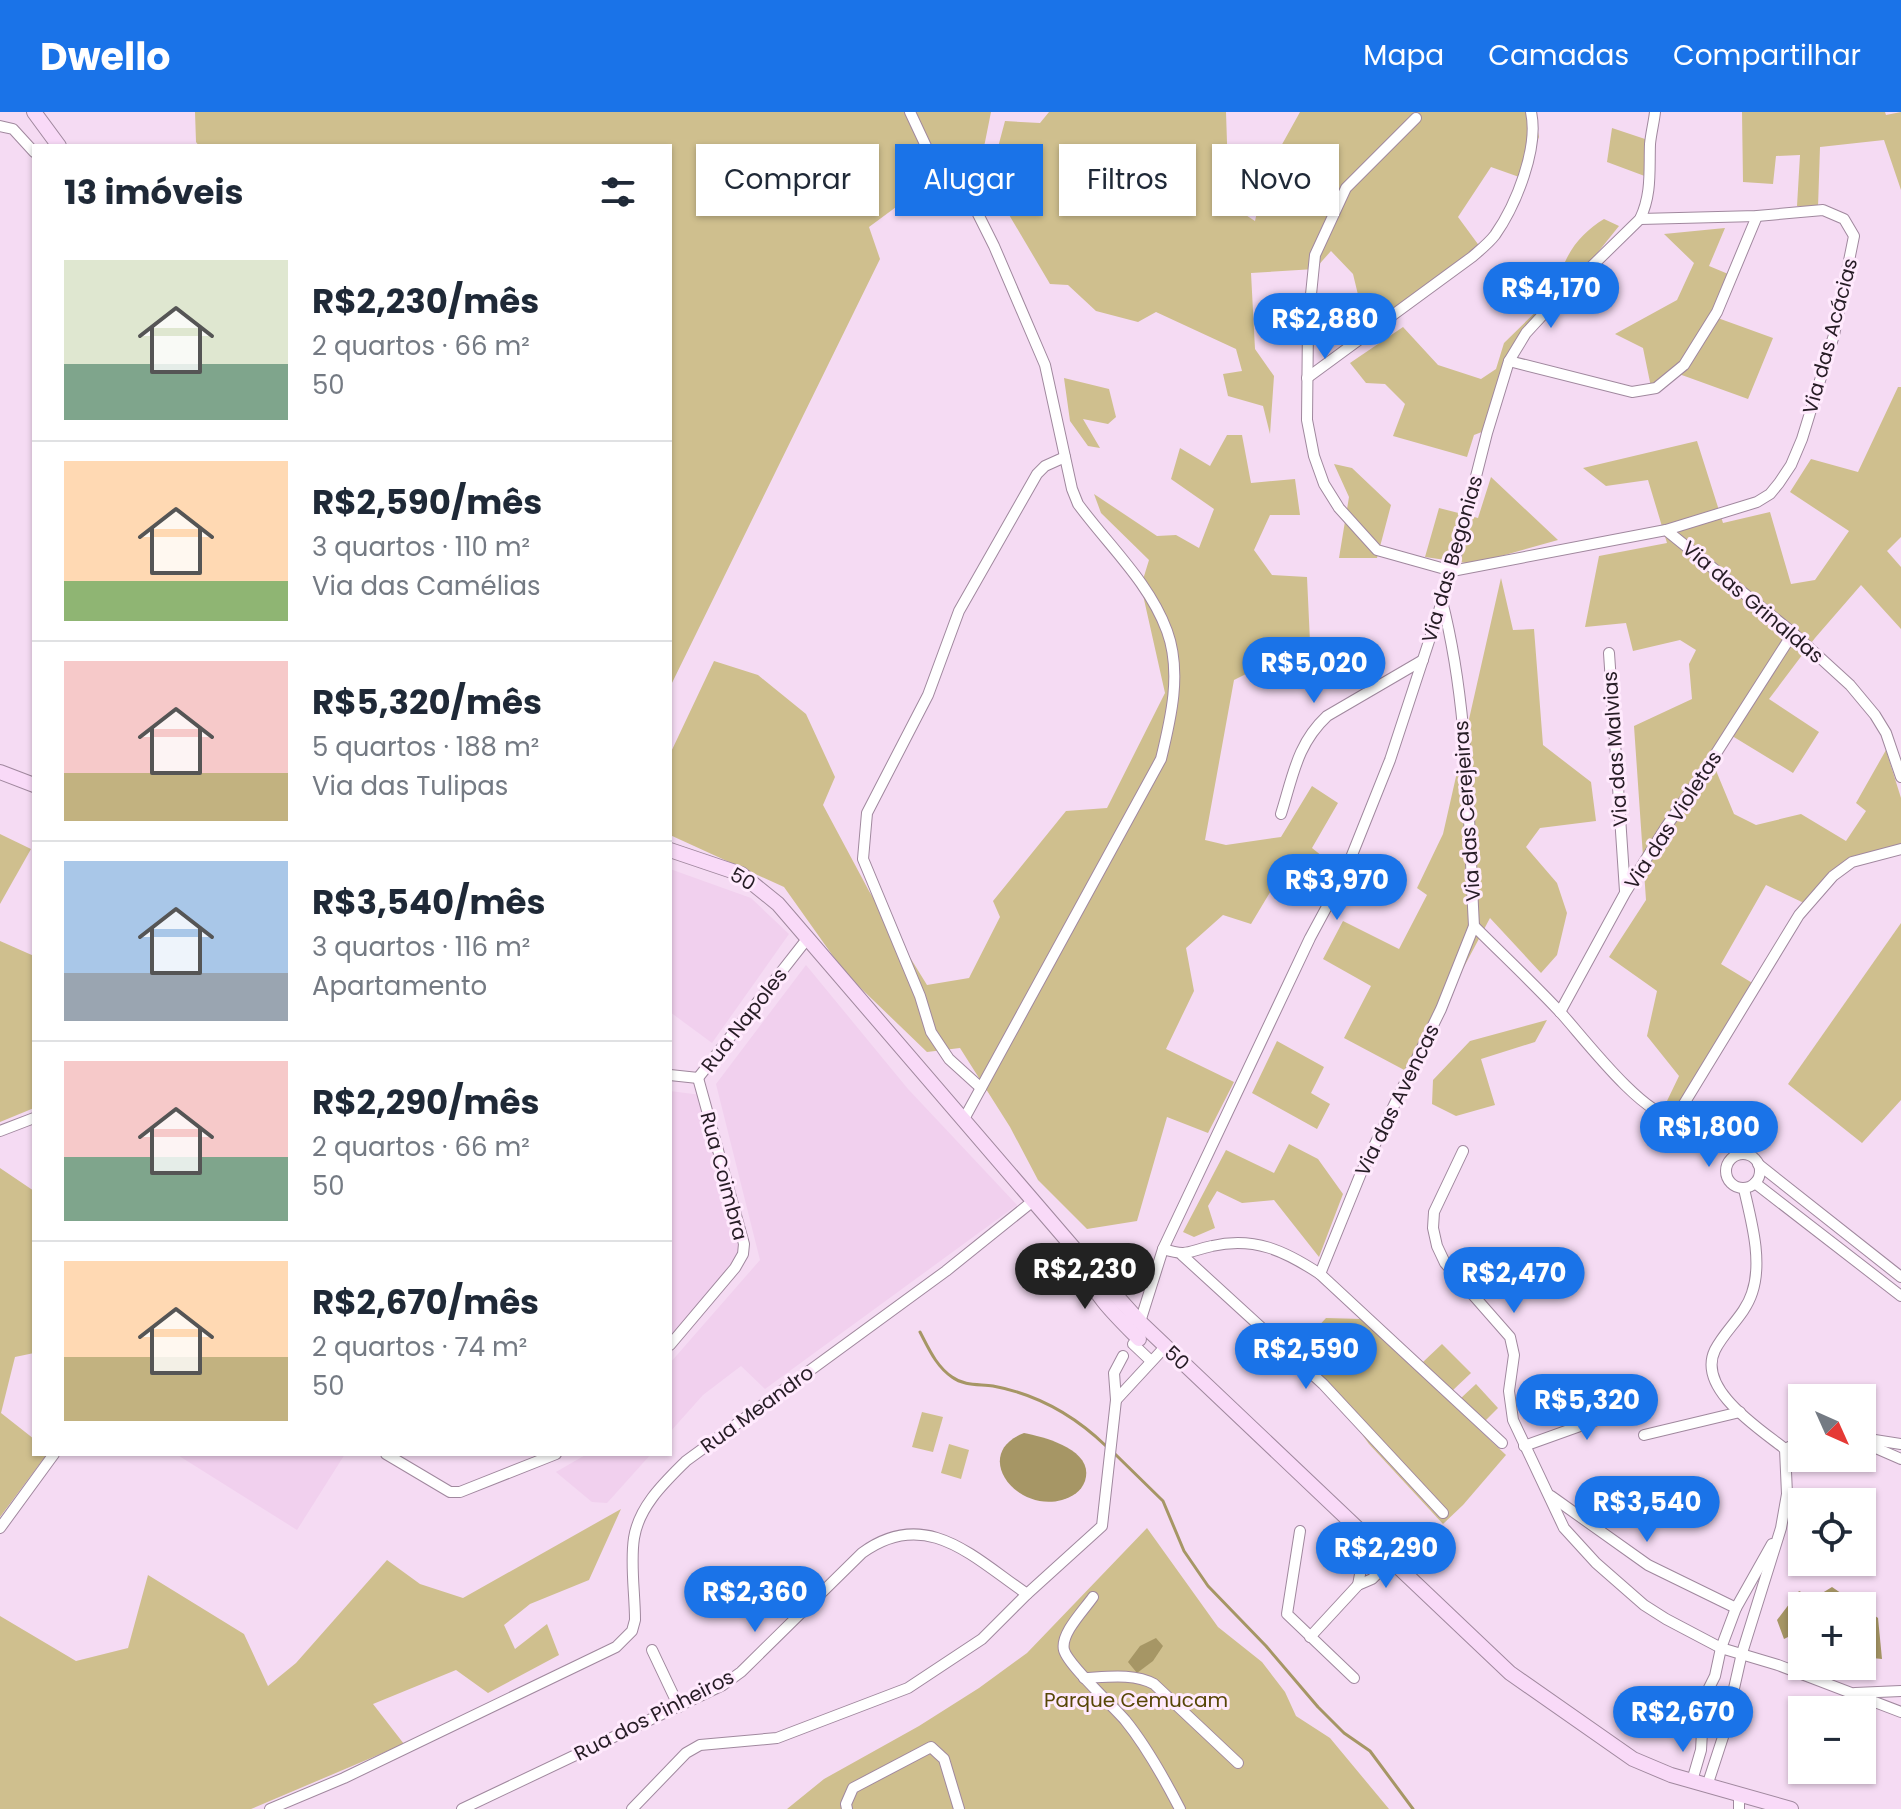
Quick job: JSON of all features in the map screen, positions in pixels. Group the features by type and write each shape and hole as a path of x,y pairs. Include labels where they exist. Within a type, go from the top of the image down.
{"main road":[{"path":"34,112 58,144"},
{"path":"0,772 32,784"},
{"name":"50","path":"672,851 741,874 778,904 1078,1253 1135,1340 1165,1347 1510,1673 1633,1759 1707,1786 1739,1802 1791,1809"}],"street":[{"path":"910,112 932,159 953,173 972,200 994,246 1045,365 1078,504 1141,584 1167,631 1174,675 1172,716 1161,759 964,1119"},
{"path":"1307,378 1460,266 1493,238 1506,217 1526,167 1534,138 1531,112"},
{"path":"1640,219 1650,185 1650,144 1655,112"},
{"path":"1416,118 1346,188 1315,255 1308,324 1307,420 1314,456 1324,484 1339,508 1377,550 1452,571"},
{"path":"0,126 13,129 32,150"},
{"name":"Via das Acácias","path":"1640,219 1757,216 1823,210 1837,215 1849,225 1854,236 1834,335 1791,465 1770,494 1757,502 1666,530"},
{"path":"1509,361 1632,392 1656,388 1684,365 1717,312 1757,216"},
{"name":"Via das Begonias","path":"1135,1340 1163,1249 1310,938 1344,875 1407,714 1452,571 1509,361 1526,333 1549,308 1640,219"},
{"path":"981,1088 949,1059 931,1032 920,996 863,859 865,826 867,813 928,695 959,611 1037,474 1045,466 1065,457"},
{"name":"Via das Grinaldas","path":"1452,571 1666,530 1793,633 1863,699 1886,733 1901,777"},
{"name":"Via das Cerejeiras","path":"1442,599 1450,631 1462,732 1474,926 1560,1012 1631,1091 1668,1117 1682,1107 1799,915 1833,876 1852,862 1901,849"},
{"name":"Via das Violetas","path":"1560,1012 1625,893 1793,633"},
{"name":"Via das Malvias","path":"1609,653 1625,893"},
{"path":"1281,814 1300,750 1314,728 1327,716 1423,660"},
{"name":"Via das Avencas","path":"1320,1274 1361,1173 1441,1009 1474,926"},
{"name":"Rua Napoles","path":"672,1075 698,1078 807,939"},
{"name":"Rua Coimbra","path":"672,1343 735,1268 743,1254 744,1244 698,1078"},
{"path":"0,1131 32,1119"},
{"path":"1463,1151 1434,1212 1433,1228 1437,1246 1445,1263 1510,1337 1514,1355 1510,1406 1524,1446 1564,1528 1606,1572 1644,1605 1721,1648 1901,1712"},
{"path":"1758,1164 1760,1173 1755,1183 1744,1189 1733,1186 1727,1178 1729,1161 1744,1154 1758,1164 1901,1277"},
{"path":"1755,1183 1901,1296"},
{"path":"1707,1786 1723,1737 1742,1653 1781,1528 1788,1473 1785,1449 1740,1412 1721,1393 1713,1378 1714,1352 1746,1305 1755,1282 1752,1222 1744,1189"},
{"name":"Rua Meandro","path":"270,1809 344,1778 616,1647 632,1631 635,1620 634,1536 642,1515 666,1481 686,1461 946,1271 1033,1201"},
{"path":"1182,1255 1235,1242 1256,1242 1276,1248 1320,1274 1502,1443"},
{"path":"1163,1249 1182,1255 1323,1384 1443,1513"},
{"path":"632,1809 686,1753 700,1745 777,1738 908,1688 982,1639 1102,1526 1116,1400 1114,1373 1135,1340 1151,1361"},
{"path":"1116,1400 1165,1347"},
{"path":"1524,1446 1605,1417 1613,1398"},
{"path":"1644,1435 1740,1412"},
{"path":"1876,1441 1901,1444"},
{"path":"1876,1447 1901,1459"},
{"path":"0,1528 53,1456"},
{"path":"389,1456 450,1492 460,1492 551,1456"},
{"path":"1550,1494 1648,1565 1736,1608"},
{"path":"1692,1781 1700,1758 1702,1732 1698,1721 1699,1708 1715,1676 1721,1648 1736,1608 1781,1528"},
{"path":"1300,1531 1286,1611 1354,1678"},
{"name":"Rua dos Pinheiros","path":"462,1809 679,1707 733,1678 862,1553 892,1537 921,1533 952,1543 1027,1594"},
{"path":"1358,1585 1361,1569 1379,1547"},
{"path":"1310,1637 1358,1585 1372,1579 1392,1559"},
{"path":"1093,1597 1064,1643 1068,1658 1141,1741 1180,1809"},
{"path":"652,1650 679,1707"},
{"path":"1084,1678 1146,1679 1238,1763"},
{"path":"1849,1693 1901,1691"},
{"path":"1702,1732 1723,1737"},
{"path":"847,1809 853,1788 931,1747 944,1759 959,1809"}],"shaded area":[{"path":"672,870 751,898 789,934 712,1043 672,1013"},
{"path":"806,965 908,1089 1017,1205 765,1389 741,1366 703,1395 672,1430 672,1361 760,1260 716,1084"},
{"path":"672,1091 701,1095 743,1254 672,1341"},
{"path":"1024,1433 1055,1442 1076,1453 1086,1470 1085,1481 1079,1491 1062,1500 1045,1502 1015,1490 1000,1466 1001,1454 1008,1442"},
{"path":"179,1456 344,1456 297,1530"},
{"path":"584,1456 649,1456 607,1503 592,1502 556,1472"},
{"path":"1788,1606 1788,1637 1784,1639 1777,1620"},
{"path":"1876,1617 1878,1618 1882,1659 1876,1658"},
{"path":"1156,1638 1163,1646 1153,1661 1137,1673 1128,1662 1140,1646"}],"green space":[{"path":"195,112 991,112 985,144 895,144 895,208 869,227 880,259 672,683 672,144 198,144"},
{"path":"1049,112 1226,112 1227,144 1212,144 1212,216 1247,216 1255,221 1256,216 1339,216 1339,144 1282,144 1300,112 1534,112 1539,137 1522,178 1491,167 1458,217 1483,251 1367,332 1353,274 1331,251 1315,269 1251,273 1255,349 1274,376 1270,434 1263,406 1228,396 1223,374 1242,371 1236,349 1156,312 1138,322 1096,311 1068,285 1050,284 1010,216 1043,216 1043,144 999,144 1005,121 1040,123"},
{"path":"1742,112 1885,112 1886,115 1901,112 1901,190 1884,140 1820,147 1818,207 1797,206 1800,155 1776,156 1773,184 1743,182"},
{"path":"1612,128 1648,140 1650,178 1607,162"},
{"path":"1604,219 1619,226 1507,359 1487,430 1474,435 1467,457 1393,436 1405,404 1385,384 1366,383 1350,363 1403,327 1438,365 1481,379 1496,369 1504,343 1559,289 1563,268 1572,248"},
{"path":"1725,228 1709,266 1733,276 1715,317 1773,338 1748,399 1679,374 1652,392 1643,348 1615,334 1677,300 1694,263 1664,234"},
{"path":"1064,378 1109,389 1116,417 1108,424 1083,419 1100,448 1088,446 1070,421"},
{"path":"1898,387 1901,387 1901,537 1887,551 1901,567 1901,629 1861,585 1815,638 1769,699 1819,732 1793,773 1724,731 1710,756 1734,814 1756,825 1801,814 1846,841 1866,811 1856,803 1886,750 1901,798 1901,844 1850,857 1804,903 1766,885 1721,964 1754,984 1676,1113 1666,1103 1679,1076 1647,1036 1657,991 1609,957 1646,900 1634,726 1692,699 1689,664 1696,650 1680,640 1633,651 1626,623 1585,627 1599,556 1667,543 1648,480 1606,486 1583,468 1697,441 1723,523 1770,512 1791,584 1815,580 1849,531 1790,492 1811,459 1858,472"},
{"path":"1227,435 1242,435 1251,483 1295,479 1300,515 1270,515 1254,550 1272,575 1307,577 1310,642 1234,680 1205,840 1226,845 1281,837 1312,786 1338,803 1312,848 1337,868 1323,900 1278,879 1251,924 1223,915 1186,948 1194,991 1166,1049 1234,1082 1208,1133 1167,1117 1137,1221 1087,1229 1038,1180 1010,1127 960,1048 927,1052 845,973 784,887 672,836 672,750 714,661 758,675 806,714 835,777 823,805 869,891 927,985 969,978 1000,917 993,901 1066,811 1107,808 1165,693 1141,586 1149,560 1101,513 1094,494 1157,536 1176,535 1199,548 1214,509 1171,479 1180,448 1210,466"},
{"path":"1334,464 1352,468 1391,505 1377,558 1339,558 1349,497"},
{"path":"1491,477 1558,540 1473,564 1425,557 1439,508 1478,518"},
{"path":"1501,578 1513,630 1534,629 1543,745 1591,782 1596,821 1540,828 1526,847 1557,883 1567,913 1557,955 1541,973 1490,918 1408,1072 1344,1038 1371,986 1323,959 1343,921 1399,949 1427,895 1417,888 1443,834"},
{"path":"0,834 31,849 0,904"},
{"path":"1901,923 1901,1100 1862,1143 1788,1084"},
{"path":"0,941 32,955 32,1109 0,1122"},
{"path":"1547,1020 1535,1042 1481,1059 1495,1105 1456,1116 1432,1104 1433,1080 1470,1041"},
{"path":"1277,1041 1324,1067 1311,1093 1330,1104 1317,1129 1252,1093"},
{"path":"1289,1144 1318,1159 1343,1194 1319,1257 1274,1200 1242,1203 1217,1191 1208,1206 1215,1228 1194,1237 1183,1232 1226,1150 1274,1173"},
{"path":"0,1168 32,1190 32,1353 15,1357 1,1413 32,1437 32,1456 46,1456 0,1517"},
{"path":"1326,1318 1362,1319 1506,1455 1443,1524 1369,1444 1309,1361 1306,1340"},
{"path":"1442,1344 1471,1373 1452,1391 1423,1362"},
{"path":"1476,1384 1498,1408 1484,1422 1460,1399"},
{"path":"922,1412 943,1417 933,1452 912,1447"},
{"path":"949,1444 969,1450 961,1479 941,1473"},
{"path":"621,1509 589,1580 530,1604 504,1625 515,1649 547,1624 559,1655 488,1693 456,1670 373,1704 404,1744 251,1809 0,1809 0,1616 76,1661 128,1648 148,1575 244,1634 268,1686 296,1663 387,1560 420,1584 463,1598"},
{"name":"Parque Cemucam","path":"1147,1528 1218,1627 1262,1662 1285,1692 1296,1716 1330,1738 1389,1809 787,1809 824,1779 919,1726 1027,1653"}],"waterway":[{"path":"920,1332 937,1362 957,1380 1009,1390 1039,1401 1068,1416 1106,1446"},
{"path":"1115,1454 1163,1501 1184,1551 1208,1586 1266,1646 1318,1707 1344,1733 1370,1751 1413,1809"}]}
